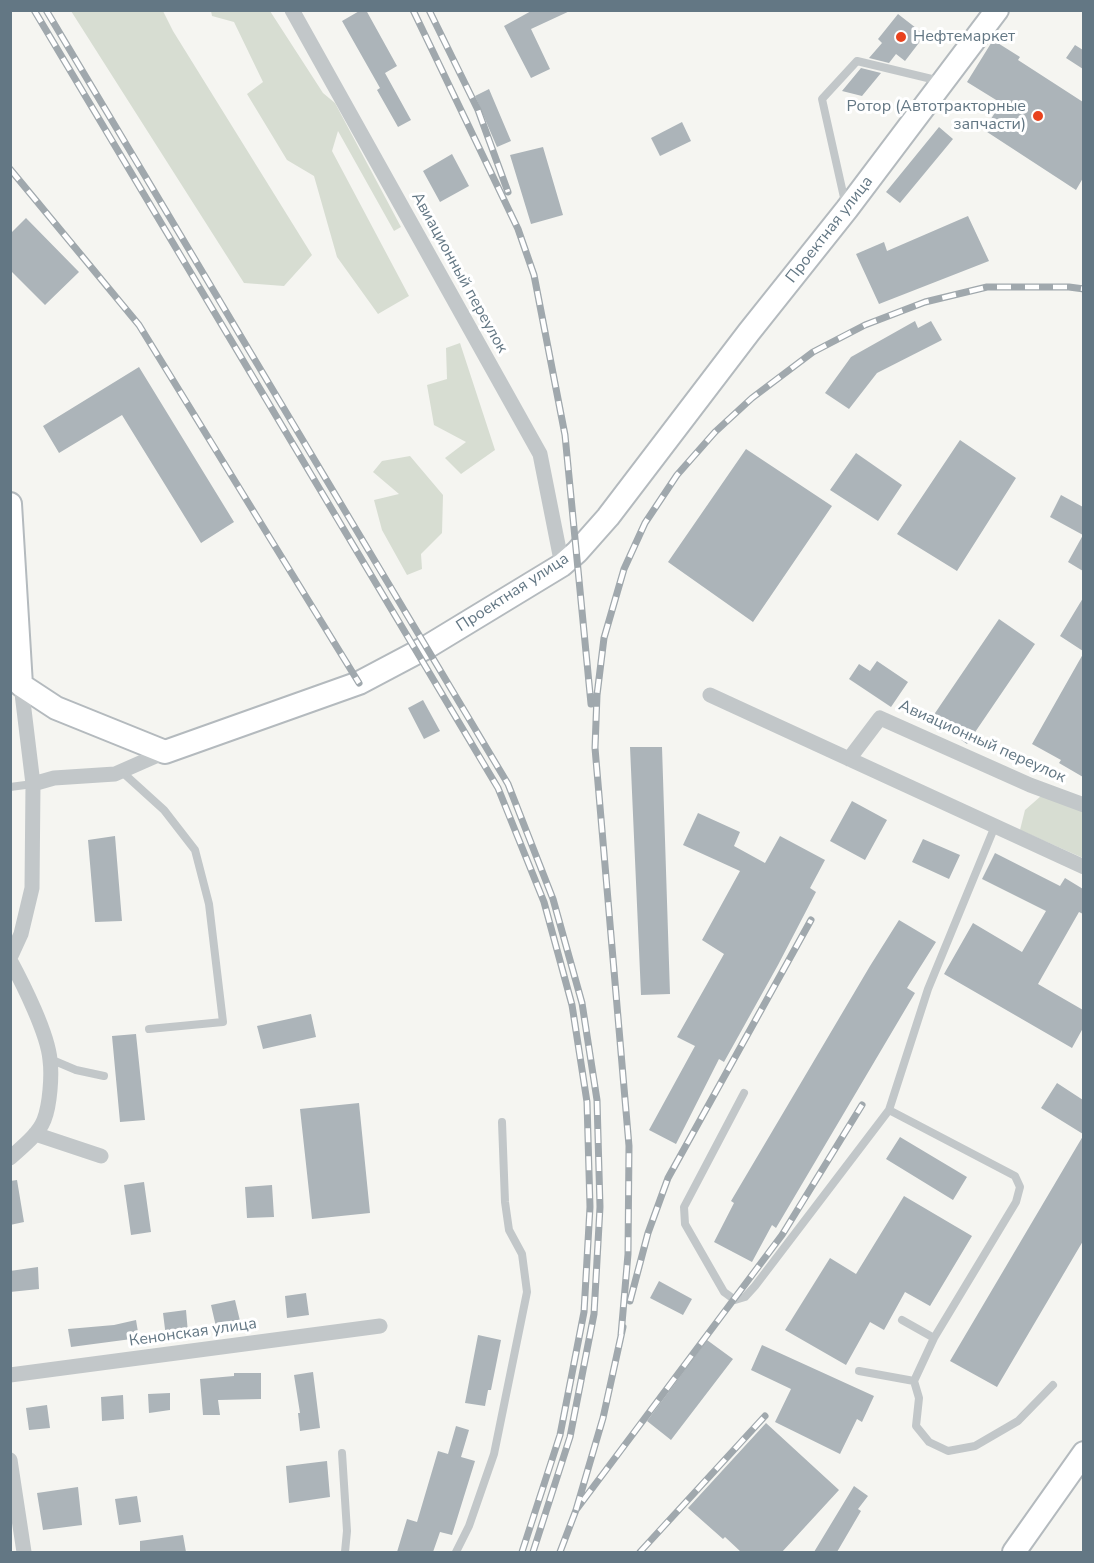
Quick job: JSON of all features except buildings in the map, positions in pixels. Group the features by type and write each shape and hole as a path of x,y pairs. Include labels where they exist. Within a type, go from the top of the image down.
{"street":[{"name":"Авиационный переулок","path":"292,10 540,454 562,565"},
{"name":"Проектная улица","path":"165,752 360,683 427,647 562,565 577,552 608,517 749,332 847,209 997,10"},
{"path":"10,504 21,685 33,784 32,888 21,934 10,959 23,984 50,1059 49,1099 44,1120 35,1134 10,1158"},
{"path":"21,685 56,708 165,752"},
{"path":"710,695 1083,867"},
{"name":"Авиационный переулок","path":"849,759 880,718 1029,785 1083,805"},
{"path":"33,784 54,778 115,774 165,752"},
{"path":"35,1134 101,1156"},
{"name":"Кенонская улица","path":"10,1375 380,1326"},
{"path":"1014,1552 1083,1453"},
{"path":"10,1460 24,1552"}],"lane":[{"path":"847,209 822,99 857,61 944,81"},
{"path":"121,771 164,810 195,850 209,904 223,1022 149,1029"},
{"path":"10,787 33,784"},
{"path":"744,1093 684,1207 685,1224 724,1292 735,1300 746,1297 755,1286 889,1110 928,989 995,826"},
{"path":"50,1059 76,1070 104,1076"},
{"path":"889,1110 1015,1176 1020,1187 1016,1202 934,1338 914,1381 919,1398 916,1426 929,1442 948,1451 975,1446 1017,1421 1053,1385"},
{"path":"456,1552 469,1526 494,1454 527,1292 522,1254 509,1230 502,1122"},
{"path":"902,1320 934,1338"},
{"path":"859,1371 914,1381"},
{"path":"342,1453 347,1531 345,1552"}],"shaded area":[{"path":"71,11 163,11 173,31 312,255 284,286 244,283"},
{"path":"211,11 270,11 323,93 335,103 401,227 394,231 338,131 332,151 409,296 378,314 337,257 314,176 287,160 247,94 263,82 234,22 212,16"},
{"path":"460,343 495,450 461,474 445,458 466,442 434,425 427,385 447,379 446,348"},
{"path":"410,456 443,495 442,533 421,554 422,569 407,575 382,530 374,500 399,494 373,472 382,461"},
{"path":"1041,796 1083,811 1083,858 1020,830 1025,810"}],"railway":[{"path":"34,10 498,788 544,902 572,1005 587,1102 590,1207 584,1312 560,1435 522,1552"},
{"path":"46,10 508,784 553,899 582,1003 597,1100 600,1207 594,1314 570,1437 533,1552"},
{"path":"413,10 518,229 534,275 565,435 591,704"},
{"path":"429,10 478,110 508,192"},
{"path":"10,169 139,325 359,683"},
{"path":"621,1335 628,1254 629,1146 595,748 597,695 604,638 624,569 645,523 677,475 715,432 752,398 813,352 865,325 925,302 987,287 1084,289"},
{"path":"630,1301 648,1233 668,1178 811,920"},
{"path":"560,1552 576,1510 782,1235 862,1105"},
{"path":"576,1510 603,1418 623,1327"},
{"path":"640,1552 765,1416"}],"place":[{"name":"Нефтемаркет","path":"901,37"},
{"name":"Ротор (Автотракторные запчасти)","path":"1038,116"}]}
